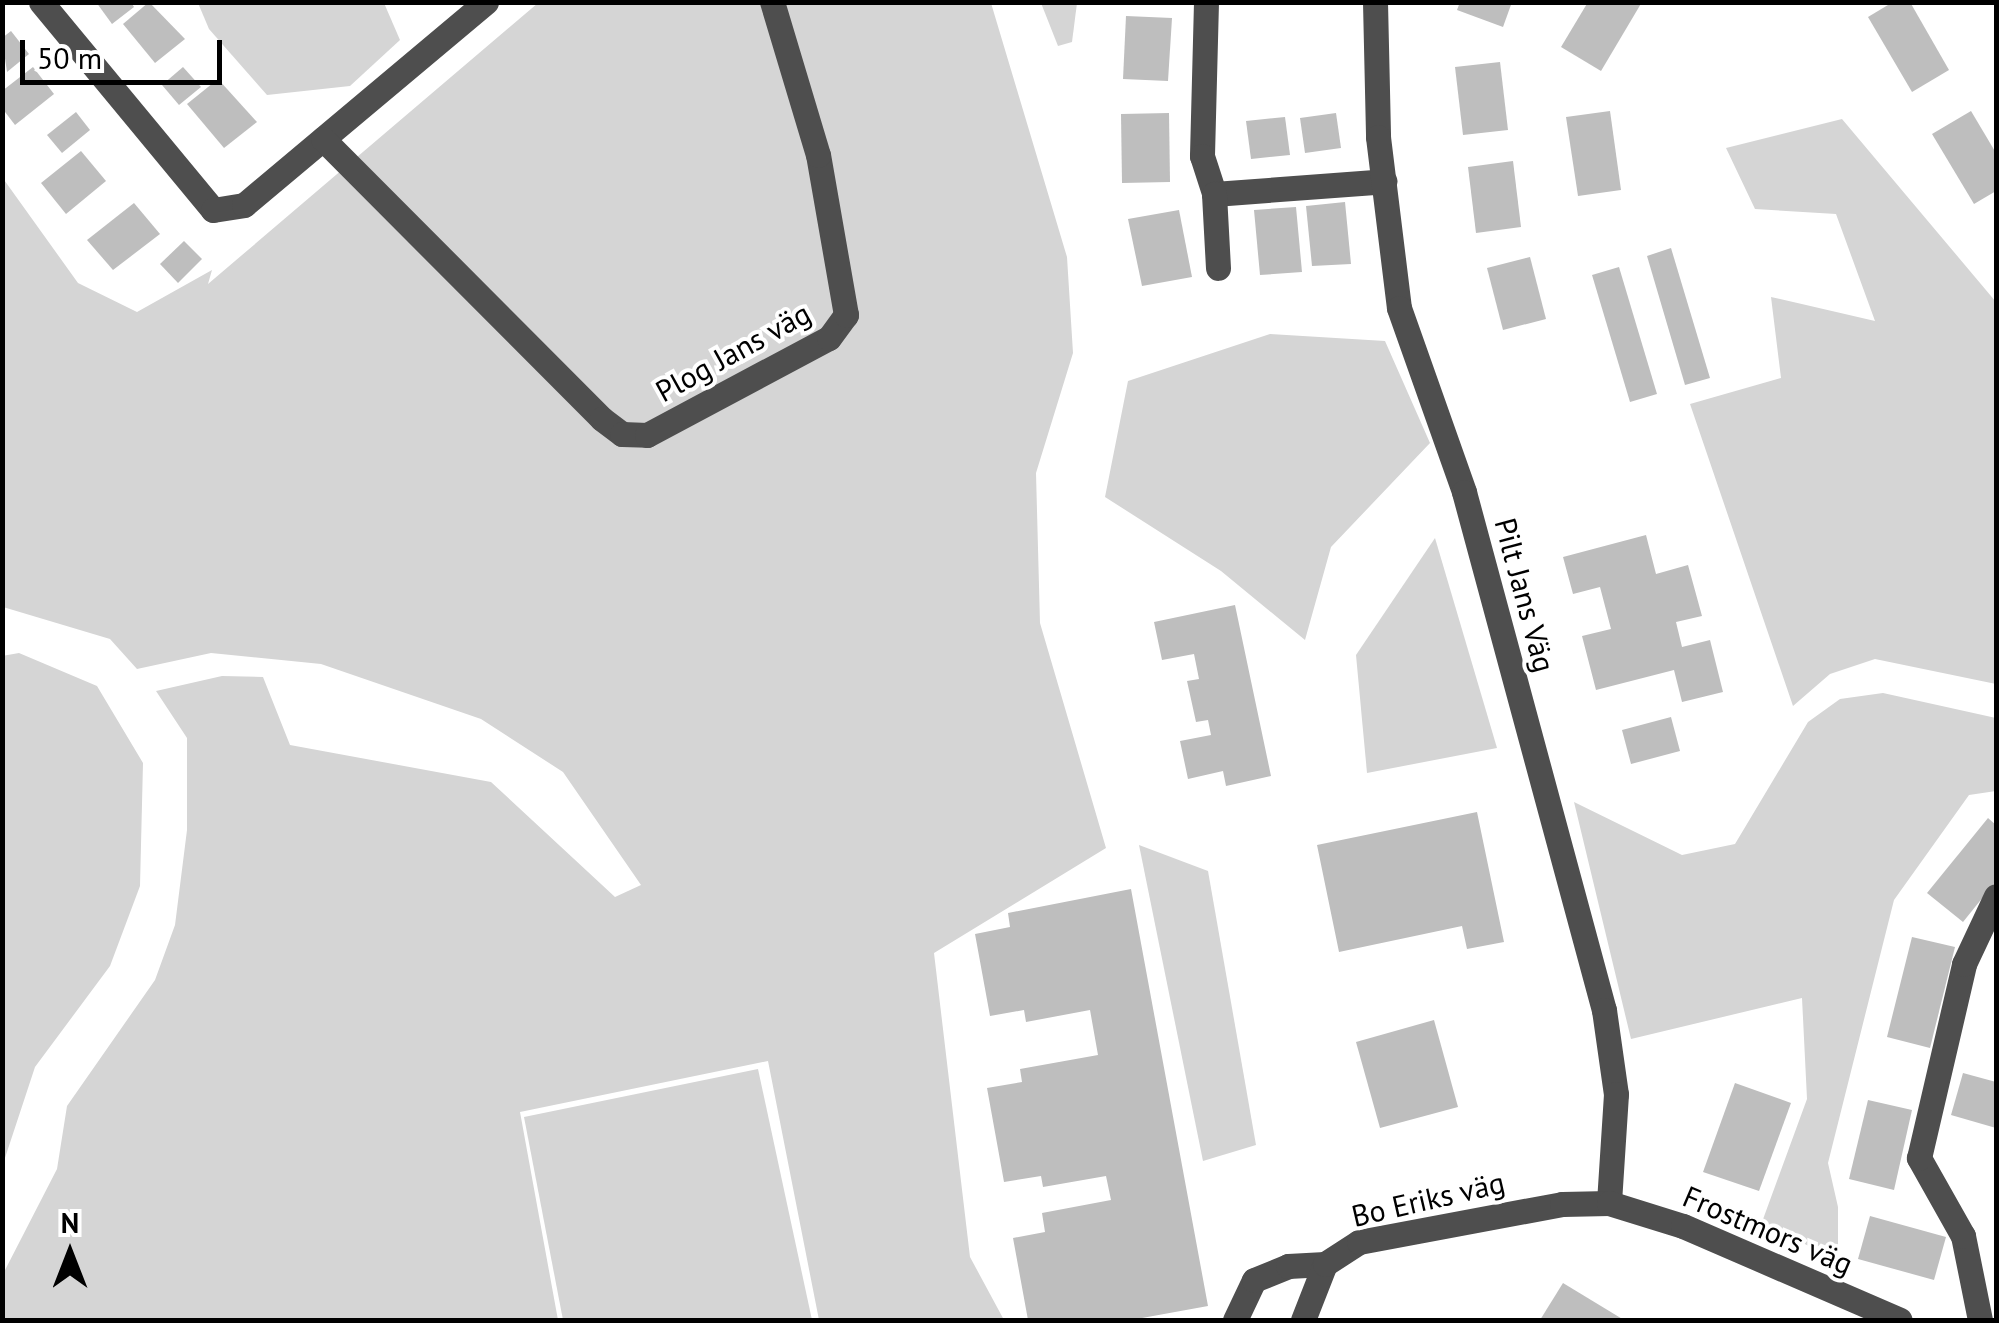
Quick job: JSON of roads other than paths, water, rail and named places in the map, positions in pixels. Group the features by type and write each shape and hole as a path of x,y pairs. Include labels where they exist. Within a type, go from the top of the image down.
{"street":[{"path":"41,2 213,210 244,205 486,2"},
{"name":"Plog Jans väg","path":"323,138 602,419 622,434 646,435 829,338 846,315 818,155 772,2"},
{"path":"1206,2 1202,156 1214,194 1218,268"},
{"name":"Pilt Jans Väg","path":"1375,2 1385,181 1399,308 1464,492 1604,1010 1616,1094 1609,1203"},
{"path":"1214,194 1385,181"},
{"path":"1980,1320 1963,1236 1919,1158 1964,964 1996,896"},
{"name":"Bo Eriks väg","path":"1303,1320 1325,1264 1359,1242 1562,1204 1609,1203"},
{"name":"Frostmors väg","path":"1609,1203 1683,1226 1900,1320"},
{"path":"1232,1319 1254,1280 1288,1266 1325,1264"}]}
